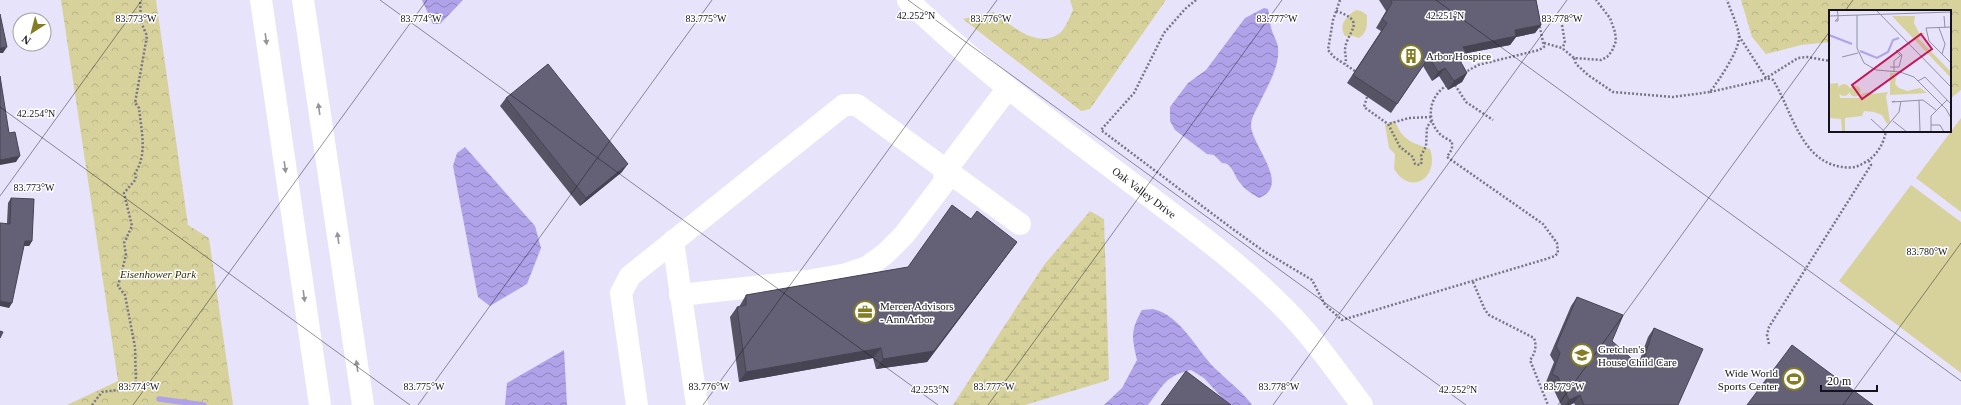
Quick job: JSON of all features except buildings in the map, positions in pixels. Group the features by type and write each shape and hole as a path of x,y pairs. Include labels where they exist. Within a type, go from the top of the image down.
{"main road":[{"path":"261,0 320,405"},
{"path":"303,0 363,405"},
{"name":"Oak Valley Drive","path":"908,0 944,35 1008,88 1230,259 1293,316 1322,351 1362,405"},
{"path":"680,295 807,281 847,274 867,267 885,254 904,235 943,184 946,170 1008,88"},
{"path":"637,405 621,293 630,276 844,105 857,105 1020,224"},
{"path":"674,241 680,295 696,405"}],"path":[{"path":"92,405 102,392 118,390 136,383 135,346 126,295 118,286 126,255 124,243 132,226 124,193 136,179 135,173 139,167 143,152 139,108 136,103 147,36 141,22 140,0"},
{"path":"1196,0 1185,9 1164,33 1134,93 1101,130 1262,250 1312,280 1325,305 1342,320 1473,282 1555,256 1558,253 1556,243 1543,224 1447,157 1452,149 1452,142 1438,132 1431,119"},
{"path":"1340,0 1336,11 1328,50 1334,57 1355,71"},
{"path":"1574,58 1601,60 1607,57 1612,51 1616,41 1615,32 1610,18 1596,0"},
{"path":"1727,0 1739,36 1766,78 1773,80 1797,130 1808,147 1819,159 1832,166 1848,168 1860,166 1877,154 1886,132"},
{"path":"1336,11 1345,14 1353,20 1354,26 1345,50 1347,58 1344,64"},
{"path":"1458,76 1478,65 1540,50 1544,47 1544,43 1539,20"},
{"path":"1562,25 1565,43 1562,48"},
{"path":"1710,92 1720,79 1737,46 1739,36"},
{"path":"1544,43 1562,48 1574,58 1576,64 1588,76 1613,92 1673,97 1710,92 1748,84 1766,78 1798,58 1807,57 1829,61"},
{"path":"1455,85 1466,102 1493,120"},
{"path":"1368,97 1364,107 1388,124 1400,147 1413,157 1415,164 1420,165 1422,162 1421,156 1426,146 1427,127 1431,119 1431,105 1439,90 1446,86"},
{"path":"1388,124 1409,118 1431,119"},
{"path":"1769,344 1767,335 1769,328 1871,165 1869,161"},
{"path":"1473,282 1485,310 1489,315 1534,338 1536,344 1533,356 1530,360 1548,405"}],"green space":[{"name":"Eisenhower Park","path":"61,0 156,0 188,225 209,238 233,405 67,405 118,381"},
{"path":"1070,0 1166,0 1090,109 1081,111 963,19 993,12 1026,34 1044,39 1052,37 1063,30 1073,10"},
{"path":"1741,0 1961,0 1961,90 1951,98 1951,10 1829,10 1829,42 1801,45 1766,54 1752,37"},
{"path":"1356,10 1367,15 1367,25 1365,31 1359,38 1345,36 1342,28 1344,21"},
{"path":"1961,118 1961,212 1916,178"},
{"path":"1393,121 1408,140 1430,149 1432,159 1431,168 1422,180 1408,182 1394,169 1395,154 1389,148 1385,125"},
{"path":"1911,185 1961,222 1961,373 1839,281"},
{"path":"1090,211 1104,219 1109,380 1025,405 953,405 1044,265"}],"water":[{"path":"422,0 463,0 440,24 433,24"},
{"path":"1264,8 1268,9 1272,30 1278,47 1278,54 1276,68 1251,122 1253,133 1271,174 1272,184 1268,192 1259,198 1243,186 1229,165 1222,163 1214,155 1207,154 1175,130 1170,121 1170,107 1188,83 1206,70 1245,18"},
{"path":"465,147 535,226 541,248 527,284 490,306 478,297 453,166 457,153"},
{"path":"1153,309 1164,313 1173,319 1189,336 1211,364 1241,392 1252,405 1231,405 1223,399 1204,378 1191,370 1175,375 1165,383 1148,405 1104,405 1122,388 1137,360 1133,334 1138,317 1142,310"},
{"path":"564,350 567,405 505,405 507,383"}],"waterway":[{"path":"159,399 204,405"}],"place":[{"name":"Arbor Hospice","path":"1411,56"},
{"name":"Mercer Advisors - Ann Arbor","path":"865,312"},
{"name":"Gretchen's House Child Care","path":"1582,355"},
{"name":"Wide World Sports Center","path":"1794,379"}]}
